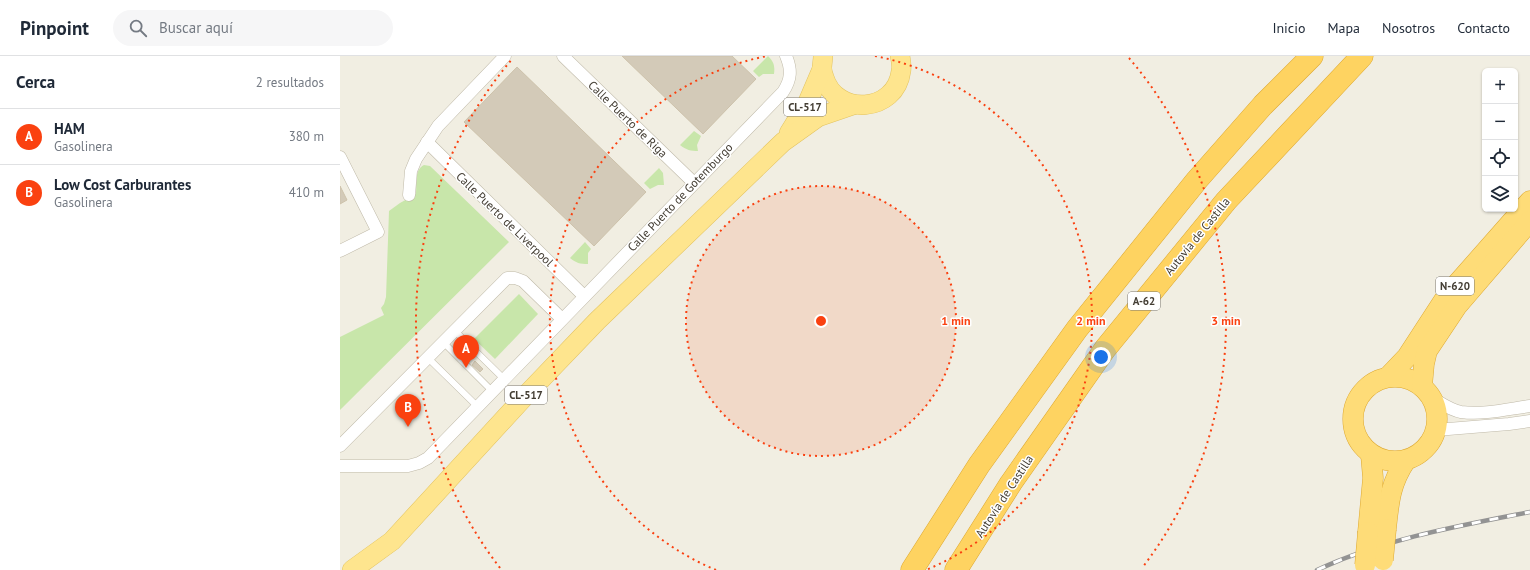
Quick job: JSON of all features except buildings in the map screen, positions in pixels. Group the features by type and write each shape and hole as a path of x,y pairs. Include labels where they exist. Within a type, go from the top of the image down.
{"highway":[{"path":"1263,105 1304,56"},
{"name":"A-62","path":"912,570 979,465 1077,329 1197,180 1263,105 1312,56"},
{"name":"Autovía de Castilla","path":"956,570 1011,483 1105,349 1226,201 1362,56"},
{"name":"N-620","path":"1388,377 1408,357 1448,294 1530,200"},
{"name":"N-620","path":"1436,430 1437,414 1427,392 1424,364 1428,351 1457,306 1530,221"},
{"name":"N-620","path":"1371,455 1362,446 1355,435 1352,423 1353,410 1358,398 1366,388 1376,381 1388,377 1406,378 1427,392"},
{"path":"1374,566 1379,515 1371,455 1382,460 1394,462 1406,460 1419,454 1430,441 1436,430"},
{"path":"1379,515 1394,480 1406,460"}],"main road":[{"name":"CL-517","path":"352,570 392,541 527,394 597,321 783,142 818,117 854,105 870,105 885,99 896,87 901,72 900,56"},
{"name":"CL-517","path":"823,62 826,85 838,98 854,105"},
{"name":"CL-517","path":"783,142 807,104 823,62"},
{"name":"CL-517","path":"376,570 392,541"}],"street":[{"path":"409,195 411,171 416,159 438,126 505,56"},
{"name":"Calle Puerto de Riga","path":"562,56 694,183"},
{"name":"Calle Puerto de Gotemburgo","path":"340,466 408,466 419,463 428,458 783,92 788,85 791,70 786,56"},
{"name":"Calle Puerto de Liverpool","path":"427,142 584,296"},
{"path":"340,157 378,232 340,251"},
{"path":"340,446 507,278 515,278 523,281 562,319"},
{"path":"1427,392 1450,408 1461,412 1530,406"},
{"path":"1436,430 1530,421"}],"lane":[{"path":"455,331 504,379"},
{"path":"443,342 492,391"},
{"path":"428,358 477,406"}],"green space":[{"path":"768,56 774,64 774,74 763,74 759,77 753,71"},
{"path":"694,131 701,136 697,145 698,151 689,150 680,145"},
{"path":"424,165 430,166 509,242 340,410 340,337 384,315 381,308 386,297 389,211 416,194 417,174"},
{"path":"659,168 663,173 664,185 658,185 650,189 644,183"},
{"path":"585,242 591,249 588,253 588,264 578,263 570,258"},
{"path":"519,294 538,314 495,359 474,339"}],"railway":[{"path":"1317,570 1342,559 1395,542 1449,528 1530,512"}],"place":[{"name":"HAM","path":"466,368"},
{"name":"Low Cost Carburantes","path":"408,427"}]}
